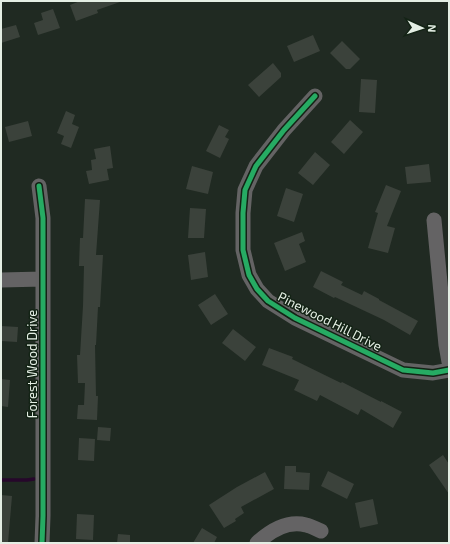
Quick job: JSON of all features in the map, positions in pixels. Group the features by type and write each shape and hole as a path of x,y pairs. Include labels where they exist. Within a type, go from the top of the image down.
{"street":[{"name":"Pinewood Hill Drive","path":"315,96 284,130 256,166 245,190 243,213 243,250 249,275 257,289 268,301 295,318 403,370 420,373 433,373 449,370"},
{"name":"Forest Wood Drive","path":"38,186 43,218 42,543"},
{"path":"434,220 445,301 446,345 449,362"},
{"path":"1,280 43,279"},
{"path":"257,543 272,531 284,526 295,524 306,525 321,531"}],"building":[{"path":"80,1 120,2 97,10 98,13 76,21 70,5"},
{"path":"53,9 60,28 38,35 34,23 43,20 41,13"},
{"path":"16,25 20,37 1,43 1,29"},
{"path":"313,35 320,51 294,62 287,46"},
{"path":"342,41 360,59 350,69 346,69 330,53"},
{"path":"273,63 281,73 281,77 259,97 248,85"},
{"path":"361,79 377,80 375,113 359,112"},
{"path":"66,111 75,115 72,124 79,127 71,148 61,144 64,136 57,133"},
{"path":"350,120 363,132 344,154 331,142"},
{"path":"28,121 32,136 9,142 5,127"},
{"path":"219,125 229,130 225,137 229,139 220,158 206,151"},
{"path":"110,146 113,168 107,169 109,180 89,184 86,171 92,170 91,160 96,159 94,149"},
{"path":"315,152 330,165 313,185 298,173"},
{"path":"429,164 431,182 407,184 405,167"},
{"path":"192,166 213,172 208,194 186,189"},
{"path":"386,185 401,191 387,226 395,228 388,253 368,248 378,213 375,212"},
{"path":"286,188 303,194 294,222 277,216"},
{"path":"85,199 100,200 96,255 103,255 100,307 98,307 95,345 96,396 98,396 97,420 77,419 78,405 84,405 85,383 78,383 77,355 80,355 83,306 84,266 79,266 80,238 83,238"},
{"path":"190,208 206,209 204,238 188,238"},
{"path":"302,232 305,241 299,244 306,262 285,271 274,243"},
{"path":"205,252 208,277 191,280 188,255"},
{"path":"321,271 343,282 341,285 362,295 364,291 418,321 410,335 384,320 313,287"},
{"path":"215,294 228,314 211,325 198,305"},
{"path":"1,326 18,327 17,342 1,341"},
{"path":"233,329 256,347 245,361 222,343"},
{"path":"269,348 293,357 292,359 402,412 393,428 361,409 358,415 320,395 317,401 294,390 299,380 262,365"},
{"path":"1,379 10,380 8,407 1,406"},
{"path":"98,427 111,428 110,441 97,440"},
{"path":"79,438 95,439 94,461 78,460"},
{"path":"443,455 449,464 449,494 429,465"},
{"path":"285,466 296,466 296,472 310,473 309,490 284,489"},
{"path":"328,471 354,484 347,499 321,486"},
{"path":"265,472 274,489 241,507 244,513 235,519 236,521 224,528 209,505 237,487"},
{"path":"1,495 12,496 8,543 1,543"},
{"path":"373,499 378,524 360,528 355,503"},
{"path":"77,514 94,515 93,540 76,539"},
{"path":"202,528 217,537 214,543 193,543"},
{"path":"118,534 130,535 130,543 117,543"}],"waterway":[{"path":"1,480 34,479"}],"cycle path":[{"path":"315,96 284,130 256,166 245,190 243,213 243,250 249,275 257,289 268,301 295,318 403,370 433,373 449,370"},
{"path":"39,186 43,218 42,543"}]}
